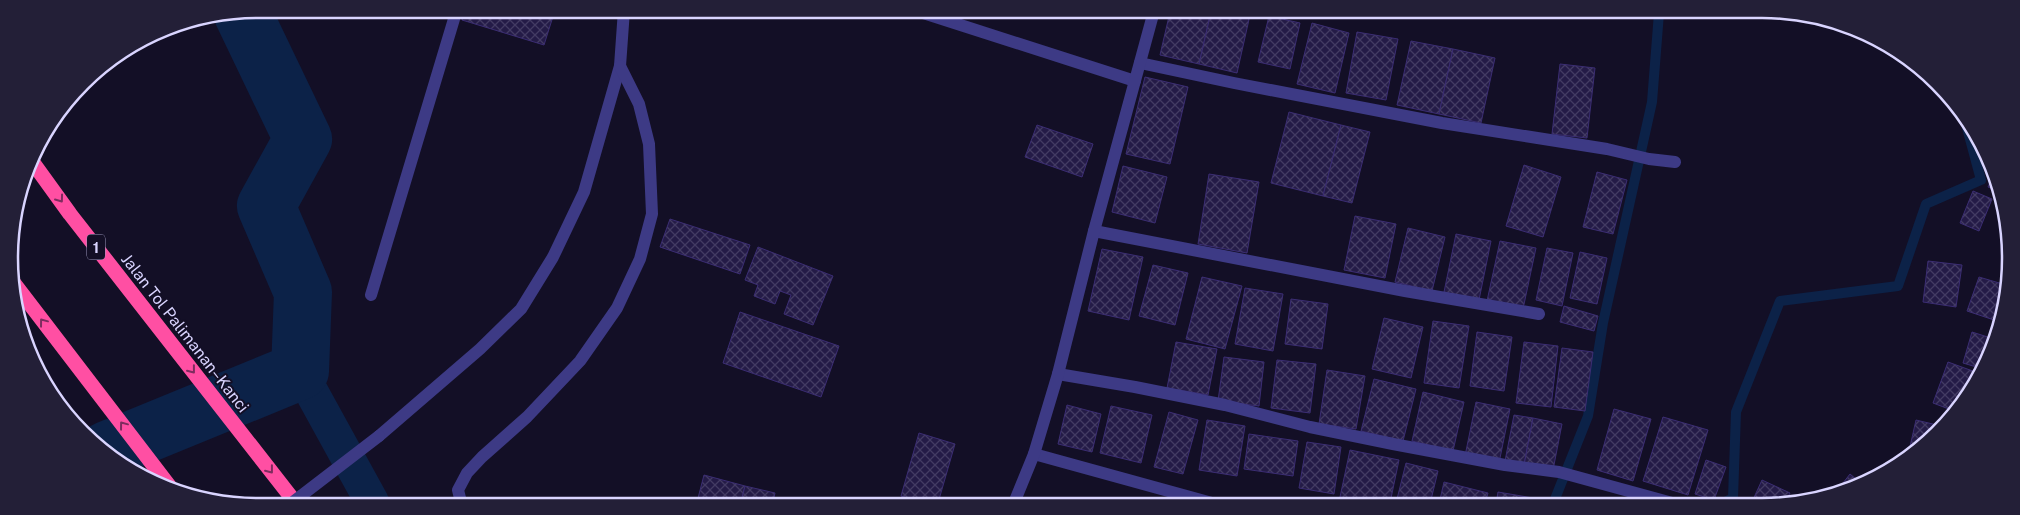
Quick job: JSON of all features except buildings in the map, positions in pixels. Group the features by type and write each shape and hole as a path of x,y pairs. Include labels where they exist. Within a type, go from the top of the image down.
{"highway":[{"name":"Jalan Tol Palimanan–Kanci","path":"36,167 70,214 291,498"},
{"path":"20,292 163,478"}],"street":[{"path":"371,295 454,18"},
{"path":"299,498 379,436 480,349 521,309 553,257 584,192 620,66 623,18"},
{"path":"938,18 1135,82"},
{"path":"1016,498 1034,454 1058,374 1094,231 1152,18"},
{"path":"1140,63 1234,83 1442,122 1675,162"},
{"path":"460,498 458,490 467,473 482,457 528,418 580,361 617,308 640,258 652,214 649,144 638,104 620,66"},
{"path":"1094,231 1539,314"},
{"path":"1058,374 1135,386 1392,444 1505,465 1559,472 1655,498"},
{"path":"1034,454 1194,498"}],"waterway":[{"path":"111,448 300,371 303,292 266,206 303,139 245,18"},
{"path":"1555,498 1588,416 1603,323 1652,102 1659,18"},
{"path":"1733,498 1736,412 1780,301 1898,286 1926,204 1981,180 1969,137"},
{"path":"300,371 370,498"}]}
